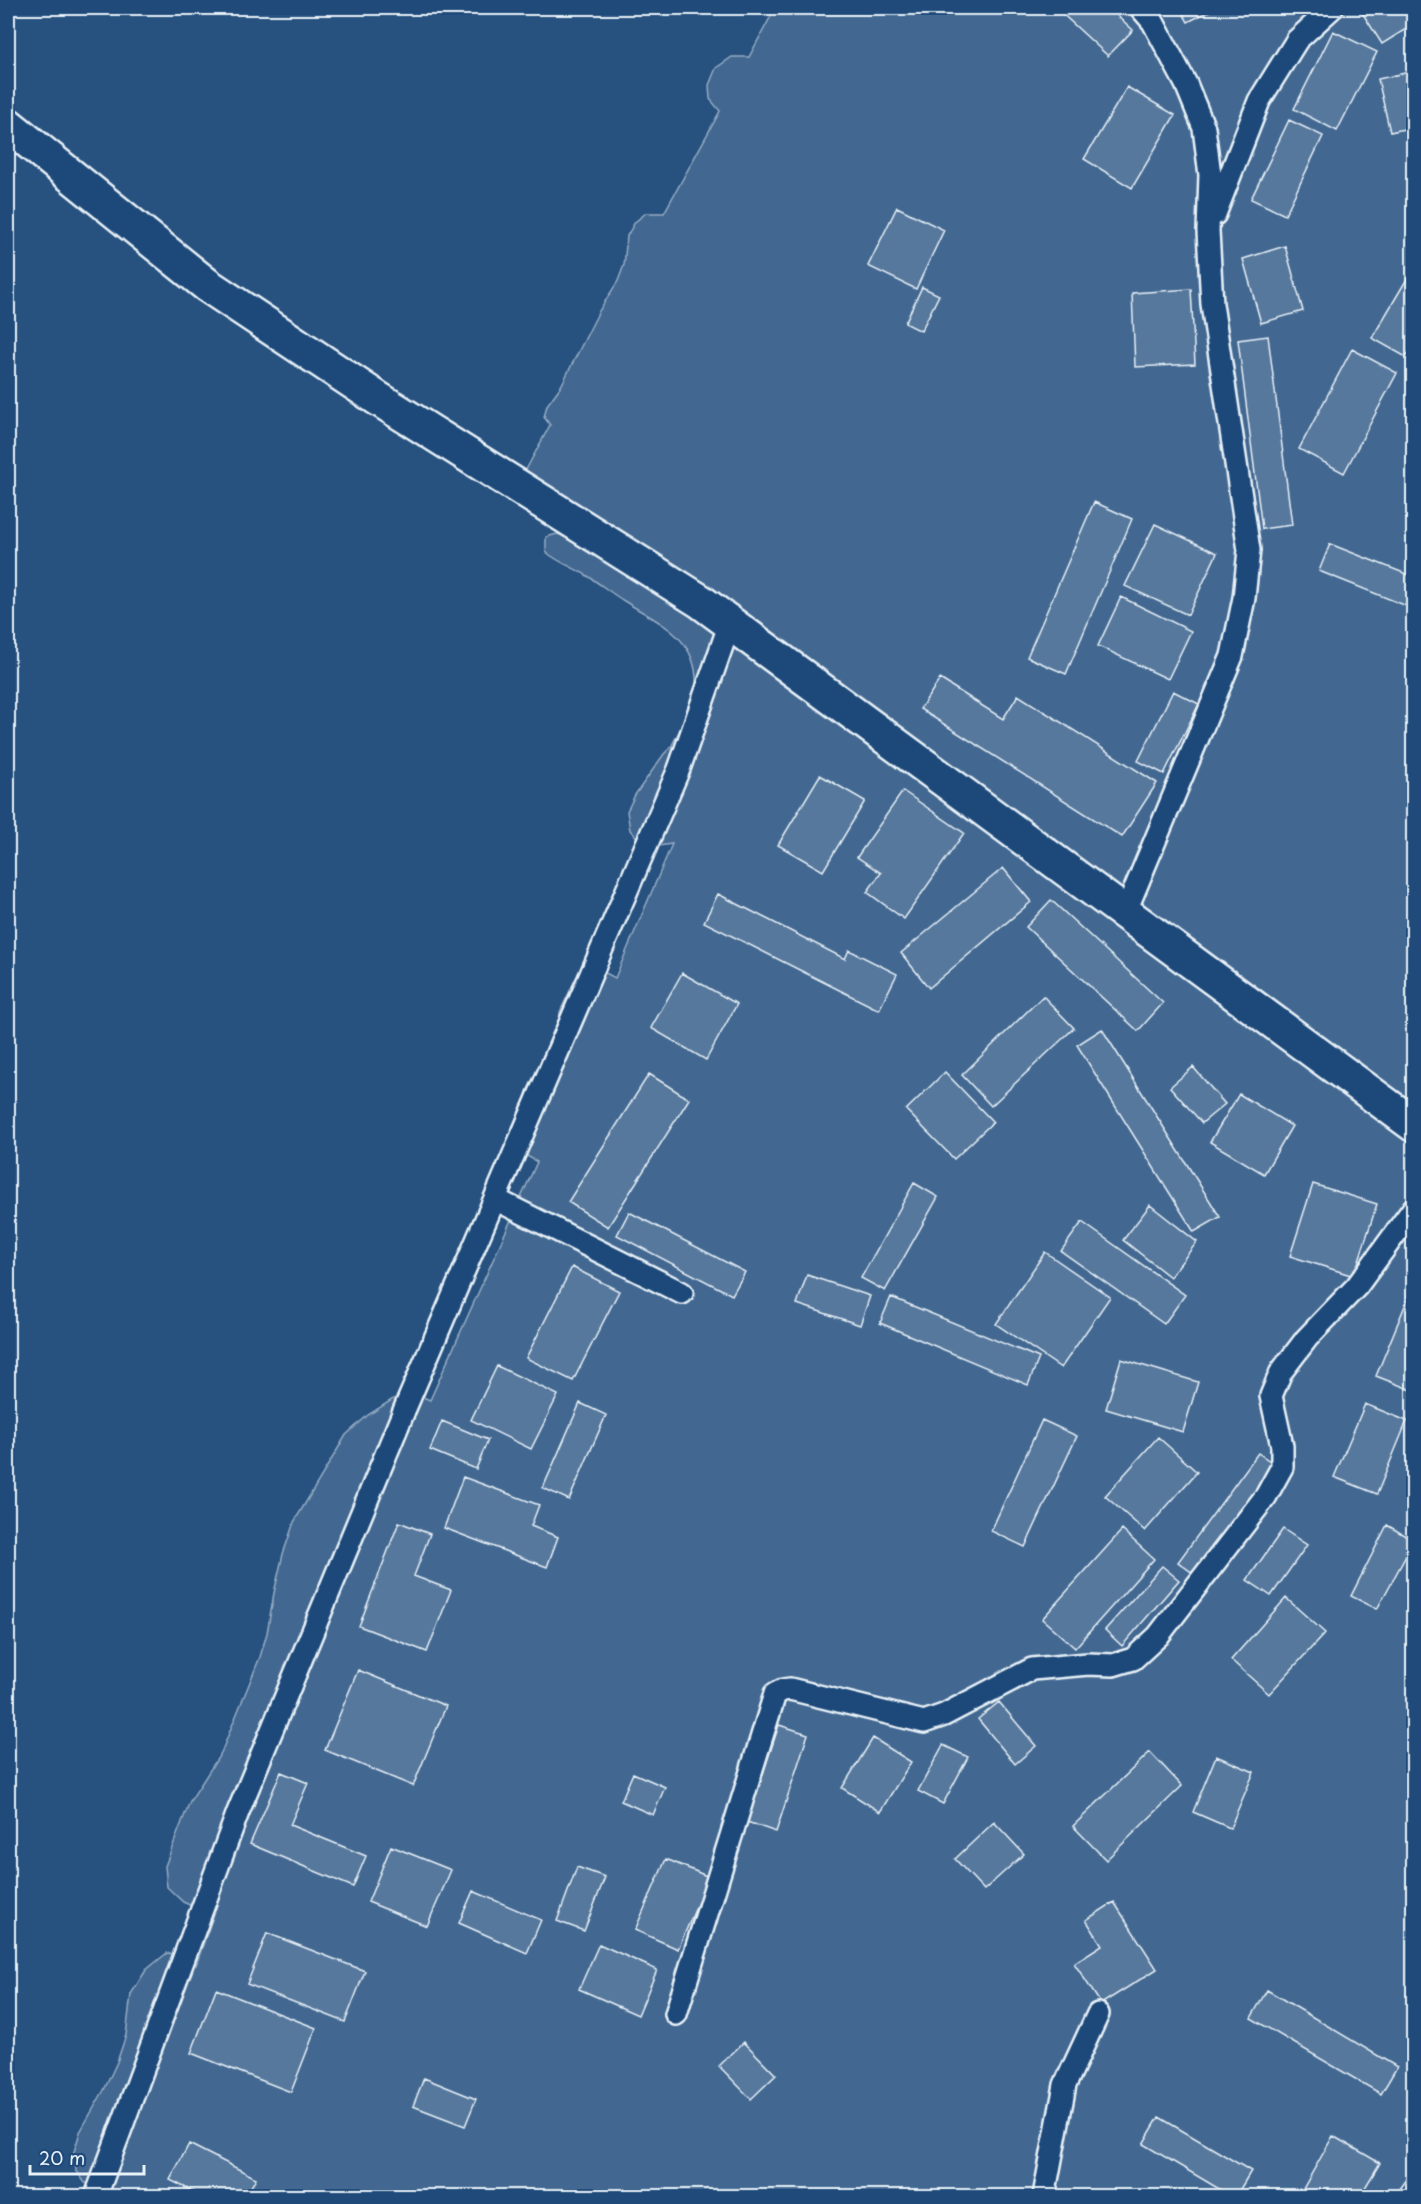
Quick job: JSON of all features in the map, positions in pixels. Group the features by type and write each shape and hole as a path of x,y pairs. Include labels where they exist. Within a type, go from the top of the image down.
{"main road":[{"path":"8,125 207,285 377,398 690,595 1413,1125"}],"lane":[{"path":"1125,913 1232,656 1244,598 1249,550 1212,304 1208,231 1210,175 1204,128 1153,22 1141,8"},
{"path":"1208,231 1259,101 1297,40 1332,8"},
{"path":"96,2196 238,1812 406,1406 679,769 730,623"},
{"path":"495,1199 682,1293"},
{"path":"676,2014 775,1694 790,1689 924,1722 944,1715 1032,1669 1088,1664 1113,1665 1133,1659 1158,1636 1266,1496 1282,1467 1282,1446 1271,1396 1281,1372 1306,1338 1357,1286 1413,1208"},
{"path":"1044,2196 1065,2085 1098,2014"},
{"path":"1409,2196 1413,2189"}],"shaded area":[{"path":"771,8 1413,8 1413,2196 95,2196 101,2184 85,2183 76,2170 73,2155 80,2132 117,2062 126,2035 131,1994 146,1970 167,1953 182,1955 196,1965 217,1905 208,1899 196,1908 183,1902 167,1887 165,1866 190,1801 221,1753 260,1657 283,1554 294,1522 346,1435 368,1415 398,1396 418,1395 430,1400 537,1162 524,1154 520,1127 527,1091 558,1032 560,1012 576,978 602,971 615,978 672,844 652,847 641,842 630,830 627,811 635,795 671,747 689,710 696,688 691,656 684,644 663,625 546,552 546,537 557,534 583,542 521,479 550,425 544,417 547,405 561,386 599,311 618,281 624,265 627,236 635,222 646,213 664,213 720,111 710,99 709,85 716,68 732,57 749,57 772,14"}],"building":[{"path":"1056,8 1109,8 1133,30 1108,56"},
{"path":"1180,8 1215,8 1188,22"},
{"path":"1374,8 1414,8 1414,24 1382,44 1363,14"},
{"path":"1333,31 1377,52 1337,131 1294,109"},
{"path":"1414,71 1414,127 1390,132 1378,79"},
{"path":"1127,87 1175,115 1132,188 1084,159"},
{"path":"1289,120 1323,136 1285,215 1251,199"},
{"path":"897,207 944,230 916,289 868,266"},
{"path":"1285,246 1303,311 1261,323 1243,259"},
{"path":"1414,267 1414,344 1406,357 1372,338"},
{"path":"922,287 939,295 921,331 905,323"},
{"path":"1191,289 1195,364 1135,367 1132,293"},
{"path":"1268,336 1292,525 1262,529 1238,340"},
{"path":"1352,349 1397,373 1344,473 1299,449"},
{"path":"1094,502 1132,519 1066,674 1027,657"},
{"path":"1155,524 1217,553 1188,615 1125,586"},
{"path":"1330,544 1414,577 1414,609 1319,571"},
{"path":"1121,597 1191,631 1168,679 1098,646"},
{"path":"940,679 1003,719 1018,695 1157,783 1122,837 920,709"},
{"path":"1173,691 1199,704 1164,774 1138,761"},
{"path":"820,775 865,801 823,871 778,845"},
{"path":"903,791 964,833 904,919 867,892 881,873 857,857"},
{"path":"1003,868 1031,902 929,988 901,953"},
{"path":"718,894 845,959 849,950 897,974 879,1010 704,922"},
{"path":"1051,900 1163,1003 1138,1031 1026,927"},
{"path":"682,973 737,1004 706,1060 651,1028"},
{"path":"1043,996 1074,1028 991,1106 962,1075"},
{"path":"1102,1029 1220,1217 1194,1232 1077,1045"},
{"path":"1193,1067 1225,1104 1202,1123 1170,1087"},
{"path":"945,1072 993,1122 954,1159 906,1110"},
{"path":"649,1074 689,1099 608,1227 568,1202"},
{"path":"1239,1094 1292,1126 1264,1174 1210,1142"},
{"path":"914,1183 938,1197 885,1291 861,1278"},
{"path":"1313,1184 1377,1204 1354,1276 1290,1256"},
{"path":"1150,1205 1197,1242 1170,1277 1123,1240"},
{"path":"629,1212 745,1272 732,1295 617,1235"},
{"path":"1082,1222 1185,1295 1164,1324 1061,1251"},
{"path":"1045,1252 1110,1297 1061,1368 996,1324"},
{"path":"572,1267 619,1291 573,1381 526,1358"},
{"path":"807,1275 870,1296 860,1325 797,1304"},
{"path":"1411,1291 1414,1292 1414,1391 1376,1376"},
{"path":"891,1297 1039,1358 1028,1385 880,1323"},
{"path":"1121,1359 1198,1382 1183,1432 1106,1409"},
{"path":"497,1366 558,1395 531,1449 471,1420"},
{"path":"580,1403 606,1415 569,1500 543,1488"},
{"path":"1365,1404 1407,1421 1377,1494 1334,1477"},
{"path":"1042,1420 1077,1436 1025,1547 991,1531"},
{"path":"442,1421 488,1440 476,1469 430,1450"},
{"path":"1158,1437 1197,1472 1145,1531 1105,1496"},
{"path":"1258,1453 1279,1467 1198,1577 1178,1562"},
{"path":"463,1477 539,1505 531,1526 558,1537 547,1567 444,1528"},
{"path":"399,1522 430,1534 414,1576 451,1590 427,1652 359,1626"},
{"path":"1387,1525 1414,1541 1377,1609 1351,1596"},
{"path":"1283,1529 1307,1545 1271,1596 1247,1580"},
{"path":"1122,1530 1154,1559 1075,1648 1042,1619"},
{"path":"1162,1566 1179,1580 1122,1646 1105,1630"},
{"path":"1286,1598 1325,1633 1269,1694 1231,1660"},
{"path":"358,1670 446,1706 413,1786 325,1750"},
{"path":"999,1702 1036,1746 1015,1764 978,1719"},
{"path":"779,1725 808,1734 776,1832 747,1822"},
{"path":"873,1738 911,1762 880,1812 842,1788"},
{"path":"943,1745 968,1757 943,1804 918,1791"},
{"path":"1150,1752 1182,1786 1106,1860 1073,1826"},
{"path":"1216,1756 1254,1772 1230,1828 1193,1812"},
{"path":"281,1772 308,1783 290,1825 366,1856 353,1887 250,1844"},
{"path":"633,1773 665,1787 653,1815 621,1801"},
{"path":"994,1822 1024,1854 984,1890 955,1859"},
{"path":"391,1846 451,1870 427,1926 368,1902"},
{"path":"666,1859 709,1877 678,1949 635,1930"},
{"path":"577,1867 605,1877 584,1931 557,1921"},
{"path":"473,1891 541,1920 527,1953 459,1923"},
{"path":"1114,1902 1157,1969 1101,2004 1074,1963 1102,1945 1086,1920"},
{"path":"267,1933 365,1971 345,2022 247,1984"},
{"path":"599,1944 657,1970 638,2015 579,1989"},
{"path":"216,1989 316,2028 291,2092 191,2053"},
{"path":"1267,1990 1397,2067 1381,2094 1251,2018"},
{"path":"744,2042 776,2075 751,2099 719,2066"},
{"path":"424,2078 476,2099 465,2126 413,2106"},
{"path":"1159,2117 1251,2171 1236,2196 1231,2196 1143,2144"},
{"path":"1333,2136 1380,2163 1360,2196 1299,2196"},
{"path":"189,2144 256,2178 246,2196 202,2196 170,2180"}]}
